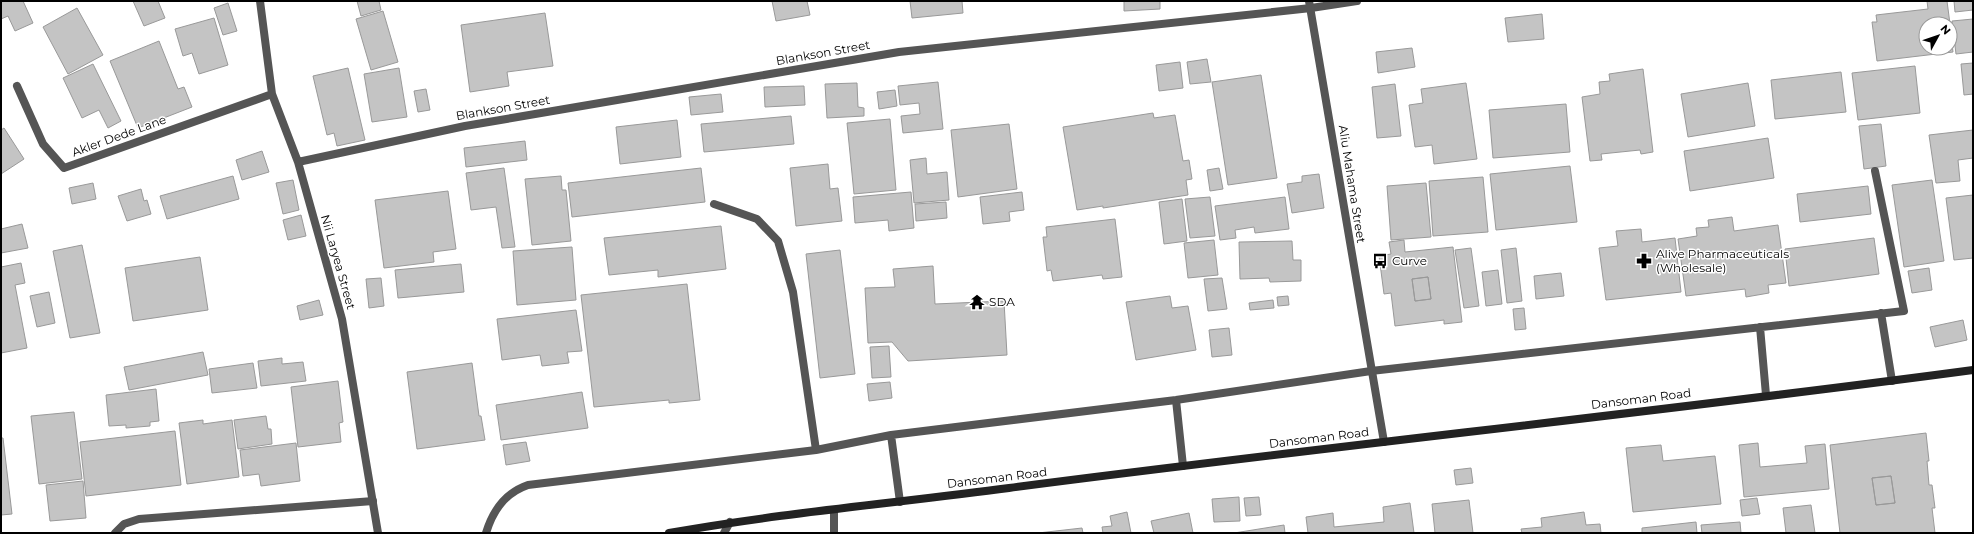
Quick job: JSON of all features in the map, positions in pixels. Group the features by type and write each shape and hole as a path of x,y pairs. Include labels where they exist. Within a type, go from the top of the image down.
{"main road":[{"name":"Dansoman Road","path":"669,533 730,522 1973,370"}],"street":[{"name":"Nii Laryea Street","path":"260,1 272,94 298,162 342,319 378,533"},
{"name":"Blankson Street","path":"298,162 465,126 899,52 1310,4 1357,1"},
{"name":"Aliu Mahama Street","path":"1310,4 1384,442"},
{"name":"Akler Dede Lane","path":"17,86 43,144 64,168 272,94"},
{"path":"486,533 490,519 506,497 517,489 528,485 816,450 891,435 1176,400 1371,371 1904,311 1875,171"},
{"path":"714,204 757,219 778,241 793,292 816,450"},
{"path":"1881,313 1892,381"},
{"path":"1760,327 1766,396"},
{"path":"1176,400 1183,466"},
{"path":"891,435 900,502"},
{"path":"115,533 124,524 139,519 373,501"},
{"path":"834,510 834,533"},
{"path":"724,533 730,522"}],"building":[{"path":"1,1 23,1 33,23 15,31 8,16 1,19"},
{"path":"133,1 158,1 165,18 144,26"},
{"path":"357,1 379,1 381,10 361,16"},
{"path":"772,1 807,1 810,15 776,21"},
{"path":"910,1 962,1 963,13 912,18"},
{"path":"1124,1 1160,1 1160,9 1124,11"},
{"path":"1927,1 1947,1 1949,16 1918,16 1918,56 1919,56 1877,61 1872,22 1877,22 1876,15 1928,9"},
{"path":"1954,1 1973,1 1973,10 1955,12"},
{"path":"228,3 237,31 223,35 214,8"},
{"path":"77,8 103,55 68,74 43,27"},
{"path":"383,11 398,62 371,70 356,19"},
{"path":"545,13 553,66 507,72 509,86 470,92 461,25"},
{"path":"1542,14 1544,39 1508,42 1505,18"},
{"path":"214,18 228,65 199,74 192,53 183,56 175,29"},
{"path":"1973,19 1973,52 1958,54 1958,20"},
{"path":"159,41 178,89 184,87 192,107 138,128 110,61"},
{"path":"1412,48 1415,67 1378,73 1376,52"},
{"path":"1207,59 1211,82 1190,84 1187,62"},
{"path":"1180,62 1183,88 1159,91 1156,65"},
{"path":"1973,63 1973,94 1964,95 1961,64"},
{"path":"93,64 121,121 108,128 99,110 82,118 63,78"},
{"path":"1915,66 1920,113 1858,120 1852,73"},
{"path":"348,68 365,140 337,146 334,133 327,135 313,76"},
{"path":"399,68 407,117 372,122 364,74"},
{"path":"1643,69 1653,152 1641,154 1640,150 1601,154 1602,160 1590,161 1582,97 1600,94 1599,82 1610,81 1609,74"},
{"path":"1841,72 1846,112 1775,119 1771,80"},
{"path":"1261,75 1277,178 1228,185 1212,82"},
{"path":"938,82 943,129 903,133 901,116 920,114 919,103 900,105 898,86"},
{"path":"857,83 858,107 864,108 864,116 827,118 825,84"},
{"path":"1466,83 1477,159 1434,164 1432,145 1415,147 1409,105 1423,103 1421,89"},
{"path":"1748,83 1755,126 1688,137 1681,94"},
{"path":"1395,84 1401,136 1377,138 1372,87"},
{"path":"804,86 805,105 765,107 764,87"},
{"path":"426,89 430,110 418,112 414,91"},
{"path":"895,90 897,106 879,109 877,92"},
{"path":"721,94 723,112 691,115 689,97"},
{"path":"1566,104 1570,152 1493,158 1489,110"},
{"path":"1153,113 1154,118 1175,115 1183,161 1189,160 1192,179 1186,180 1188,195 1103,208 1103,206 1077,210 1063,127"},
{"path":"791,116 794,144 704,152 701,124"},
{"path":"890,119 896,190 854,194 847,123"},
{"path":"677,120 681,157 620,164 616,127"},
{"path":"1009,124 1017,189 958,197 951,130"},
{"path":"1881,124 1886,166 1864,169 1859,126"},
{"path":"4,128 24,159 1,174 1,130"},
{"path":"1973,130 1973,158 1958,160 1960,181 1936,183 1929,135"},
{"path":"1768,138 1774,178 1690,191 1684,151"},
{"path":"525,141 527,160 466,167 464,148"},
{"path":"262,151 269,172 242,180 236,160"},
{"path":"926,158 927,174 947,172 949,200 914,203 910,160"},
{"path":"828,164 830,189 838,188 842,221 796,226 790,168"},
{"path":"1570,166 1577,222 1496,230 1490,174"},
{"path":"504,168 515,247 502,248 496,207 471,210 466,173"},
{"path":"701,168 705,202 572,217 568,183"},
{"path":"1219,168 1223,189 1210,191 1207,170"},
{"path":"1319,174 1324,208 1292,213 1287,184 1302,182 1302,176"},
{"path":"233,176 239,199 167,219 160,196"},
{"path":"561,176 562,190 566,190 571,241 532,245 525,179"},
{"path":"1483,177 1488,232 1433,236 1429,181"},
{"path":"293,180 299,210 283,214 276,183"},
{"path":"1932,180 1944,261 1904,267 1892,185"},
{"path":"93,183 96,199 72,204 69,188"},
{"path":"1426,183 1431,237 1391,240 1387,186"},
{"path":"1868,186 1871,214 1800,222 1797,194"},
{"path":"141,189 144,201 147,200 151,214 127,221 118,196"},
{"path":"448,191 456,249 433,252 434,262 384,268 375,200"},
{"path":"911,192 914,228 889,231 888,220 855,223 853,197"},
{"path":"1022,192 1024,210 1009,212 1010,221 983,224 980,197"},
{"path":"1973,195 1973,258 1954,260 1946,198"},
{"path":"1210,197 1215,236 1190,238 1185,199"},
{"path":"1285,197 1289,229 1255,233 1254,227 1235,230 1236,238 1220,240 1215,206"},
{"path":"1182,199 1187,241 1164,244 1159,202"},
{"path":"946,202 947,218 916,221 915,204"},
{"path":"301,215 306,236 288,240 283,220"},
{"path":"1732,217 1734,231 1778,225 1786,283 1768,285 1769,293 1746,297 1745,289 1686,296 1678,239 1697,236 1696,228 1709,227 1708,220"},
{"path":"1115,219 1122,277 1103,279 1102,275 1053,281 1051,270 1047,271 1043,237 1047,237 1046,227"},
{"path":"22,224 28,248 1,253 1,229"},
{"path":"721,226 726,269 658,277 658,270 609,275 604,238"},
{"path":"1641,229 1642,242 1675,238 1681,292 1606,300 1599,248 1618,246 1616,231"},
{"path":"1874,238 1879,274 1789,286 1785,249"},
{"path":"1214,240 1218,275 1188,278 1184,243"},
{"path":"1404,240 1405,252 1453,247 1462,322 1444,324 1444,320 1395,326 1391,293 1384,294 1379,256 1391,254 1389,242","holes":["1428,277 1431,299 1415,301 1412,279"]},
{"path":"1292,241 1293,260 1301,260 1301,281 1270,282 1269,278 1240,279 1239,242"},
{"path":"82,245 100,333 70,338 53,251"},
{"path":"572,247 576,300 517,305 513,251"},
{"path":"1471,248 1479,306 1464,308 1455,250"},
{"path":"1516,248 1522,301 1507,303 1501,250"},
{"path":"840,250 855,374 820,378 806,254"},
{"path":"200,257 208,310 133,321 125,268"},
{"path":"21,263 25,283 15,285 27,348 1,353 1,267"},
{"path":"461,264 464,292 398,298 395,270"},
{"path":"933,266 935,304 1004,301 1007,355 908,361 892,342 868,343 865,288 895,287 893,269"},
{"path":"1929,268 1932,290 1912,293 1908,271"},
{"path":"1498,270 1502,304 1486,306 1482,272"},
{"path":"1561,273 1564,296 1536,299 1534,276"},
{"path":"1428,277 1431,299 1415,301 1412,279"},
{"path":"381,278 384,306 369,308 366,279"},
{"path":"1222,278 1227,309 1208,311 1204,279"},
{"path":"687,284 700,400 669,403 669,400 594,407 581,295"},
{"path":"49,292 55,323 37,327 30,296"},
{"path":"1170,296 1172,308 1188,306 1196,350 1136,360 1126,302"},
{"path":"1288,296 1289,305 1278,306 1277,297"},
{"path":"319,300 323,315 300,320 297,306"},
{"path":"1273,300 1274,308 1250,310 1249,303"},
{"path":"1524,308 1526,329 1515,330 1513,309"},
{"path":"576,310 582,351 567,352 569,363 542,366 540,355 502,360 497,319"},
{"path":"1963,320 1967,340 1935,347 1930,327"},
{"path":"1229,328 1232,355 1212,357 1209,330"},
{"path":"889,346 891,377 872,378 870,347"},
{"path":"203,352 208,375 129,390 124,367"},
{"path":"282,358 282,364 303,362 306,381 261,386 258,361"},
{"path":"253,363 257,388 212,393 209,369"},
{"path":"472,363 479,416 481,416 485,440 417,449 407,372"},
{"path":"338,381 343,422 339,423 341,442 298,447 291,387"},
{"path":"890,382 892,398 869,401 867,384"},
{"path":"156,389 159,421 150,422 150,426 126,428 126,425 109,426 106,395"},
{"path":"582,392 588,428 501,440 496,405"},
{"path":"74,412 82,479 39,484 31,416"},
{"path":"266,416 268,429 271,429 272,444 238,449 234,420"},
{"path":"203,420 203,424 232,420 239,477 187,484 179,423"},
{"path":"175,431 181,485 86,496 80,442"},
{"path":"1926,433 1929,461 1927,461 1929,485 1932,485 1935,508 1932,508 1935,533 1840,533 1830,445","holes":["1891,476 1895,503 1876,505 1872,478"]},
{"path":"1,438 3,438 12,514 1,515"},
{"path":"526,442 530,461 506,465 503,445"},
{"path":"296,443 300,481 261,486 259,474 243,476 240,450"},
{"path":"1758,443 1760,467 1807,463 1805,446 1825,444 1829,489 1744,497 1739,445"},
{"path":"1661,445 1663,461 1715,456 1721,504 1633,512 1626,448"},
{"path":"1471,468 1473,483 1456,485 1454,470"},
{"path":"1891,476 1895,503 1876,505 1872,478"},
{"path":"83,481 86,518 50,521 46,485"},
{"path":"1239,497 1240,521 1214,522 1212,499"},
{"path":"1259,497 1261,515 1246,516 1244,498"},
{"path":"1757,498 1760,514 1742,516 1740,500"},
{"path":"1469,500 1473,533 1435,533 1432,504"},
{"path":"1410,503 1414,533 1308,533 1306,517 1333,513 1334,527 1384,522 1383,507"},
{"path":"1811,505 1815,533 1786,533 1783,508"},
{"path":"1127,512 1131,533 1103,533 1102,527 1112,526 1110,516"},
{"path":"1584,512 1586,525 1600,524 1601,533 1522,533 1521,529 1542,527 1541,518"},
{"path":"1189,513 1193,533 1154,533 1151,521"},
{"path":"1696,522 1697,533 1642,533 1642,528"},
{"path":"1740,522 1741,533 1702,533 1701,525"},
{"path":"1284,525 1285,533 1234,533"},
{"path":"1082,528 1083,533 1038,533"}],"place":[{"name":"Curve","path":"1380,261"},
{"name":"Alive Pharmaceuticals (Wholesale)","path":"1644,261"},
{"name":"SDA","path":"977,302"}]}
